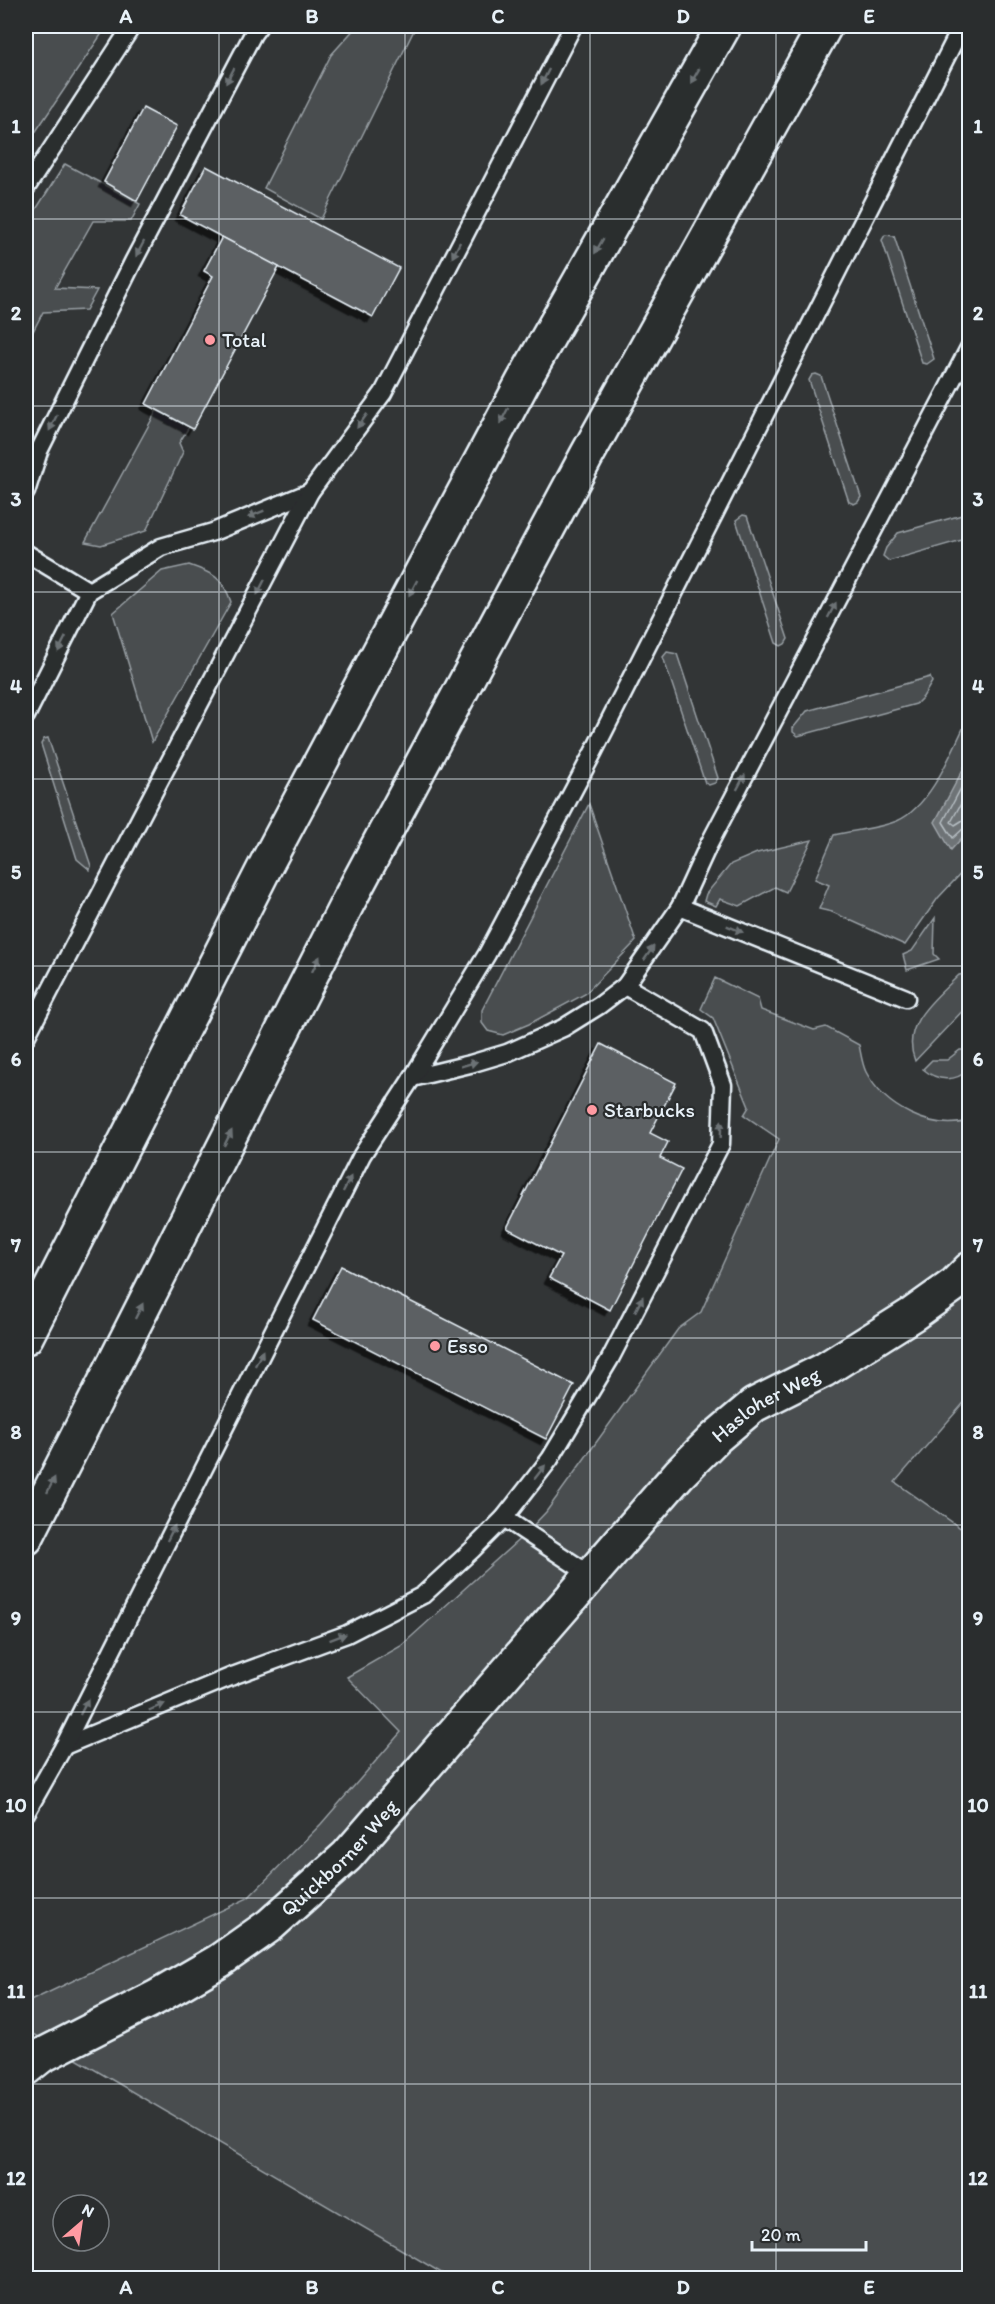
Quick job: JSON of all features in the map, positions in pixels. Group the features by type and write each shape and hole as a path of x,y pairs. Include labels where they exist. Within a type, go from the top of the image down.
{"main road":[{"path":"26,1337 268,861 512,401 724,26"},
{"path":"26,1538 354,891 586,455 825,26"},
{"name":"Hasloher Weg","path":"592,1576 679,1474 715,1438 754,1405 824,1370 913,1314 955,1284 969,1269"},
{"name":"Quickborner Weg","path":"26,2068 41,2056 167,1991 219,1960 270,1925 347,1856 592,1576"}],"lane":[{"path":"26,188 132,26"},
{"path":"26,492 39,451 133,262 259,26"},
{"path":"26,1037 310,492 382,393 573,26"},
{"path":"26,1813 64,1746 362,1155 487,954 594,751 962,26"},
{"path":"412,1078 470,1065 507,1053 562,1028 600,1005 625,986 680,907 708,846 969,346"},
{"path":"26,716 89,591 161,547 213,532 310,492"},
{"path":"26,553 89,591"},
{"path":"680,907 906,998"},
{"path":"64,1746 235,1675 348,1634 423,1595 504,1518 550,1459 610,1359 721,1144 723,1085 703,1031 625,986"},
{"path":"504,1518 592,1576"}],"shaded area":[{"path":"26,26 107,26 26,146"},
{"path":"357,26 416,26 321,219 264,188 331,55"},
{"path":"65,164 140,204 131,221 93,221 55,288 97,290 86,310 43,312 26,345 26,225"},
{"path":"885,235 894,236 934,359 927,364 922,363 882,240"},
{"path":"812,375 821,376 861,497 854,504 849,502 809,380"},
{"path":"157,410 189,427 179,443 183,452 146,531 101,545 85,542"},
{"path":"969,513 969,538 889,561 883,556 886,548 898,533"},
{"path":"743,515 747,516 788,639 781,646 776,643 736,520"},
{"path":"189,565 216,577 231,602 152,742 113,613 162,571"},
{"path":"667,652 677,654 718,778 715,783 709,785 705,783 663,657"},
{"path":"930,677 932,682 916,704 798,736 793,732 793,728 807,711"},
{"path":"969,716 969,865 938,898 905,945 832,912 819,909 829,885 815,879 834,835 889,824 897,821 921,803 940,775"},
{"path":"48,738 91,866 90,870 77,859 41,744 44,739"},
{"path":"589,804 636,941 585,994 503,1035 488,1031 482,1023 482,1010"},
{"path":"812,840 786,892 775,887 740,906 720,899 716,906 704,901 706,894 731,864 757,853"},
{"path":"935,918 934,954 939,959 907,970 903,955 912,951"},
{"path":"966,974 964,989 969,990 969,1004 915,1061 912,1035 922,1013 959,975"},
{"path":"715,978 758,999 761,1010 814,1030 826,1027 859,1045 865,1069 874,1085 897,1106 910,1114 940,1123 969,1121 969,1397 895,1482 969,1534 969,2278 450,2278 26,2031 26,2003 248,1898 321,1824 401,1732 347,1677 401,1646 525,1534 546,1512 678,1329 701,1312 779,1139 744,1115 749,1107 713,1018 701,1009"},
{"path":"960,1050 969,1050 969,1069 964,1074 946,1079 934,1076 923,1069 932,1060 947,1060"}],"water":[{"path":"969,758 969,830 951,850 935,822"}],"building":[{"path":"143,108 177,126 137,201 104,182"},
{"path":"206,166 399,268 373,317 180,215"},
{"name":"Total","path":"222,237 279,267 193,429 146,404 213,276 204,271"},
{"path":"601,1044 676,1083 650,1133 668,1142 660,1158 682,1169 610,1310 549,1278 561,1256 507,1228"},
{"path":"341,1266 574,1385 546,1439 313,1320"}],"place":[{"name":"Total","path":"210,340"},
{"name":"Starbucks","path":"592,1110"},
{"name":"Esso","path":"435,1346"}]}
